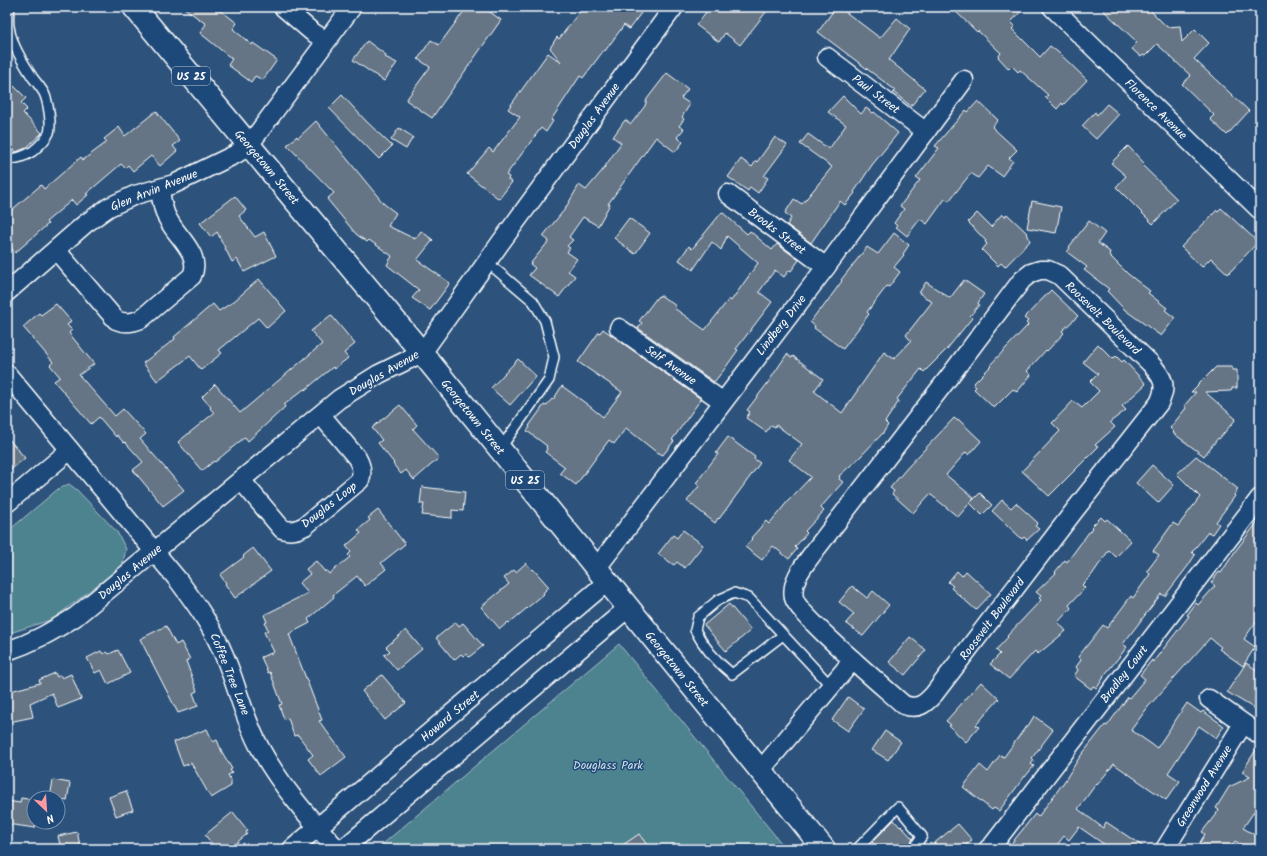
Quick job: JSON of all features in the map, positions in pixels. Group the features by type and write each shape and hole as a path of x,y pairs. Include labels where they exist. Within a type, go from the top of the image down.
{"main road":[{"name":"Georgetown Street","path":"134,7 422,353 824,849"}],"street":[{"path":"283,7 311,32 326,41"},
{"name":"Glen Arvin Avenue","path":"7,292 85,224 109,207 135,195 174,184 236,154 249,146 352,7"},
{"name":"Douglas Avenue","path":"7,651 52,632 75,617 339,399 379,374 422,353 674,7"},
{"name":"Florence Avenue","path":"1052,7 1260,210"},
{"name":"Paul Street","path":"827,57 926,132"},
{"name":"Lindberg Drive","path":"602,575 722,401 826,267 964,80"},
{"path":"56,250 116,320 123,323 133,323 141,319 192,276 195,270 195,263 191,252 168,221 162,203 160,188"},
{"name":"Brooks Street","path":"728,194 826,267"},
{"name":"Roosevelt Boulevard","path":"1040,270 1048,270 1059,275 1160,374 1164,384 1164,394 1159,403 927,702 918,707 911,708 904,705 853,660 804,613 794,600 794,586 800,570 954,371 1022,280 1040,270"},
{"name":"Self Avenue","path":"619,328 722,401"},
{"name":"Coffee Tree Lane","path":"7,374 202,611 225,656 259,746 273,771 318,828 337,849"},
{"name":"Douglas Loop","path":"242,480 282,529 289,532 305,526 360,480 362,473 360,464 356,458 321,414"},
{"path":"7,503 70,450"},
{"name":"Bradley Court","path":"988,849 1002,833 1260,498"},
{"name":"Howard Street","path":"292,849 318,828 602,575"},
{"path":"343,849 628,608"},
{"path":"760,771 853,660"},
{"path":"1209,698 1260,735"},
{"name":"Greenwood Avenue","path":"1165,849 1244,724"}],"lane":[{"path":"7,158 11,159 20,157 32,152 43,143 49,132 50,122 48,106 44,93 22,60 12,40 8,24 8,12"},
{"path":"487,262 533,301 545,321 554,357 549,380 500,449"},
{"path":"783,634 732,674 714,659 698,638 695,630 698,617 718,600 734,593 749,598 783,634 831,686"},
{"path":"860,848 898,807 922,836 913,849"}],"green space":[{"path":"69,484 77,490 117,532 126,549 122,566 53,619 13,632 7,631 7,532 58,489"},
{"name":"Douglass Park","path":"619,644 786,849 377,849"}],"building":[{"path":"183,7 215,7 237,23 233,29 252,45 253,43 277,60 263,80 255,76 251,82 228,65 232,59 200,33 206,24"},
{"path":"467,7 483,7 501,20 432,118 406,100 430,67 418,59 431,40 439,45"},
{"path":"583,7 633,7 641,13 629,29 624,25 583,78 580,76 551,120 553,121 546,132 541,128 506,175 509,177 508,180 512,182 499,199 467,174 489,148 493,152 520,117 508,109 548,53 561,62 550,48 557,37 559,39"},
{"path":"710,7 770,7 740,45 725,33 719,42 696,25"},
{"path":"836,7 839,7 880,38 897,18 910,29 889,60 925,89 911,106 893,92 895,90 818,32"},
{"path":"951,7 1025,7 1011,22 1015,26 1012,29 1040,57 1050,46 1087,80 1063,105 1062,103 1057,109 1045,97 1048,95 1020,70 1018,72 1012,66 1009,69 998,57 1001,53"},
{"path":"1100,7 1147,7 1167,27 1180,26 1182,42 1195,29 1209,43 1194,59 1249,111 1227,135 1210,119 1214,115 1182,84 1191,76 1157,44 1145,56 1143,55 1141,57 1132,49 1137,42"},
{"path":"367,41 386,55 385,57 397,63 384,81 353,60"},
{"path":"667,73 688,89 681,98 690,104 682,117 684,119 679,126 684,129 677,137 683,142 675,152 656,137 608,204 610,204 598,226 583,217 569,237 573,240 567,246 570,248 567,252 577,259 568,271 575,276 559,297 529,275 535,268 530,264 549,241 543,236 565,209 579,185 586,190 602,171 621,143 613,137 625,120 631,124 645,106 647,99"},
{"path":"14,86 26,98 21,103 27,109 23,113 42,133 26,148 16,152 7,142 7,88 10,91"},
{"path":"342,95 392,146 379,159 329,108"},
{"path":"843,96 861,114 866,108 873,113 874,112 898,133 872,165 854,192 855,193 845,205 840,201 811,243 787,225 791,218 785,213 794,199 802,204 832,167 800,144 808,134 829,149 846,125 828,112"},
{"path":"978,101 998,120 992,127 1017,150 1009,158 1013,161 1002,176 988,166 978,178 971,173 949,201 945,199 927,224 920,219 907,236 896,227 897,226 894,223 904,209 900,206 920,180 916,178 939,148 935,146 966,110 968,112"},
{"path":"1107,104 1119,114 1096,139 1082,126 1095,112 1097,115"},
{"path":"156,111 180,141 173,146 177,151 160,166 151,156 133,171 128,165 125,168 121,164 86,194 88,195 76,205 72,200 46,222 48,224 15,253 7,243 7,214 41,185 44,189 81,157 83,160 107,142 104,139 119,127 125,136"},
{"path":"316,121 384,204 396,213 388,226 415,239 421,231 433,240 417,260 450,283 430,310 412,298 419,290 387,265 392,256 369,240 367,242 356,234 327,199 334,193 287,145 297,136 298,138"},
{"path":"399,128 413,137 406,149 391,140"},
{"path":"775,137 787,145 764,176 768,178 758,193 750,187 748,191 728,177 741,159 752,167"},
{"path":"1128,146 1144,163 1142,165 1177,199 1153,224 1116,187 1126,176 1111,163"},
{"path":"235,196 246,210 239,216 255,237 264,232 276,256 244,272 237,259 232,262 217,232 211,237 200,223"},
{"path":"1032,201 1061,207 1056,233 1027,228"},
{"path":"1221,208 1258,242 1228,274 1211,258 1202,267 1181,247 1217,210 1218,211"},
{"path":"722,212 747,234 750,231 772,250 777,244 799,260 791,271 789,270 784,277 775,270 759,292 772,302 736,349 738,350 714,382 638,328 642,323 639,321 660,295 676,306 674,308 705,330 729,299 731,301 758,263 727,236 721,250 712,242 693,270 679,260 689,246 692,249"},
{"path":"977,213 991,227 1002,214 1005,217 1007,214 1027,233 1030,241 1005,267 1001,263 998,266 982,250 987,244 985,242 986,241 968,222"},
{"path":"629,218 650,233 635,254 614,238"},
{"path":"1089,221 1105,233 1098,243 1110,252 1109,255 1128,274 1150,291 1148,293 1167,308 1165,310 1175,318 1161,336 1125,310 1107,291 1109,289 1084,270 1087,267 1067,252 1070,248 1069,247"},
{"path":"894,233 909,245 903,254 904,255 894,267 900,272 867,312 869,314 843,349 814,328 815,326 810,322 820,309 821,310 842,281 841,280 867,247 878,254"},
{"path":"259,279 286,311 267,328 258,318 219,350 222,353 201,370 190,356 157,381 143,363 175,339 174,337 213,304 219,311 233,302"},
{"path":"964,280 984,294 978,303 979,305 970,316 972,318 947,349 924,372 921,369 897,399 899,401 885,422 888,425 883,433 839,476 839,479 843,482 822,506 821,508 824,511 805,531 807,533 795,547 797,549 789,559 773,546 762,560 745,547 766,521 769,524 811,477 789,460 802,444 776,425 775,427 771,425 766,432 746,418 750,412 747,410 787,354 792,358 793,356 823,379 814,391 842,413 884,352 894,359 911,341 906,335 932,302 919,293 926,282 950,298"},
{"path":"1051,290 1078,316 1062,331 1064,333 1027,371 1031,375 1017,392 1013,389 994,408 974,389 976,387 973,384 1028,325 1026,323 1028,321 1024,318"},
{"path":"56,304 71,321 67,325 72,330 69,333 94,364 79,375 115,416 123,409 146,434 140,439 184,490 163,506 133,470 143,462 125,442 124,443 117,435 116,437 99,417 91,424 54,381 60,377 50,365 53,362 23,327 39,313 41,315"},
{"path":"331,315 355,344 344,353 348,358 334,369 333,367 284,405 285,407 248,441 245,437 202,471 178,442 214,413 202,397 215,384 240,413 322,344 311,331"},
{"path":"603,329 701,399 672,440 674,441 663,455 655,451 626,428 614,444 609,440 576,485 560,473 565,467 545,452 547,446 527,431 544,405 546,406 552,399 553,400 562,386 603,417 622,392 578,362 599,332 600,333"},
{"path":"1098,344 1113,359 1116,356 1122,362 1124,360 1146,384 1122,406 1126,410 1110,422 1115,427 1095,445 1098,447 1049,496 1022,471 1060,431 1052,423 1073,401 1082,408 1099,391 1090,382 1098,374 1083,362"},
{"path":"518,359 536,376 510,405 491,388"},
{"path":"1216,367 1232,367 1232,370 1237,370 1237,388 1232,388 1230,391 1205,392 1236,419 1204,456 1173,433 1174,432 1170,428 1186,408 1184,406 1196,392 1191,392"},
{"path":"400,405 417,425 413,429 439,458 414,480 406,470 401,474 378,443 382,440 372,428"},
{"path":"954,418 958,421 959,420 981,441 969,455 966,452 946,475 974,498 958,517 930,494 913,513 892,494 894,491 890,488"},
{"path":"7,437 25,458 7,473"},
{"path":"728,437 755,457 754,459 760,463 715,523 687,501 699,486 696,483 718,454 716,453"},
{"path":"1196,456 1238,489 1234,495 1235,496 1216,522 1219,524 1212,534 1208,532 1192,552 1195,555 1188,566 1165,596 1161,594 1123,644 1127,647 1103,677 1097,688 1093,686 1091,689 1074,676 1078,670 1076,667 1081,660 1078,657 1103,625 1107,628 1131,596 1133,598 1150,574 1147,571 1159,555 1153,551 1173,523 1178,526 1200,497 1177,474"},
{"path":"1152,465 1174,485 1158,503 1136,483"},
{"path":"422,487 465,492 463,511 452,510 452,518 422,515 424,504 420,504"},
{"path":"980,493 992,505 982,515 970,503"},
{"path":"1002,500 1011,508 1016,503 1038,523 1035,526 1039,529 1027,540 1024,537 1022,539 992,511"},
{"path":"378,510 405,544 381,563 386,569 365,586 357,576 333,595 334,597 308,619 310,623 289,634 322,720 319,721 346,757 321,776 308,759 313,755 298,735 294,736 288,718 284,719 279,705 282,704 270,672 268,673 261,657 274,652 264,632 268,630 264,615 308,593 299,583 310,574 306,569 316,561 325,572 326,570 329,574 350,557 348,555 351,552 346,546 361,533 358,530 370,520 368,518"},
{"path":"1101,517 1105,521 1107,519 1131,541 1116,557 1109,550 1091,576 1082,585 1085,588 1069,605 1071,608 1058,622 1066,631 1038,654 1035,651 1009,679 990,664 1000,654 996,650 1041,600 1039,598 1041,596 1036,592 1056,573 1055,572 1065,560 1067,562 1092,528 1091,527"},
{"path":"1260,519 1260,616 1244,639 1255,647 1243,666 1219,649 1221,647 1210,638 1148,707 1131,730 1157,748 1187,703 1201,713 1203,711 1224,726 1216,738 1199,726 1168,773 1180,781 1166,800 1114,764 1097,785 1096,784 1078,809 1103,828 1106,822 1147,849 1111,849 1079,827 1069,840 1064,836 1054,849 1049,845 1045,849 1007,849 1035,814 1038,817 1064,782 1079,758 1105,725 1107,726 1128,697 1129,698 1145,679 1140,675 1152,660 1153,662 1189,616 1187,615 1196,603 1198,605 1215,586 1211,583 1219,572 1221,573 1236,550"},
{"path":"683,530 703,545 685,568 677,562 674,565 658,554 673,535 677,538"},
{"path":"253,548 271,571 235,598 220,575 244,557 243,556"},
{"path":"526,563 549,587 543,593 544,594 500,629 481,607 509,584 504,578 514,570 516,572"},
{"path":"957,571 962,576 966,571 991,594 976,610 951,588 953,586 948,582"},
{"path":"852,586 867,598 873,591 889,605 863,636 846,623 854,614 839,602"},
{"path":"729,604 751,630 726,651 704,625"},
{"path":"456,622 459,626 463,623 483,646 469,657 466,654 463,656 461,654 454,660 436,638"},
{"path":"166,626 176,645 181,642 190,659 186,661 197,691 193,693 198,706 178,713 140,639"},
{"path":"406,630 422,649 397,670 384,655 390,651 386,647"},
{"path":"910,637 926,650 905,675 889,662"},
{"path":"118,650 130,673 108,684 101,670 95,673 87,658 101,651 103,654 107,652 109,654"},
{"path":"1246,663 1260,672 1260,712 1227,692"},
{"path":"55,673 57,677 60,675 62,678 71,674 81,699 58,708 52,693 30,703 33,717 9,722 7,711 7,692 40,683 39,680"},
{"path":"382,675 406,703 385,720 362,691"},
{"path":"981,682 999,699 976,725 979,727 966,742 949,726 951,725 946,721"},
{"path":"848,697 864,709 848,731 832,720"},
{"path":"1034,716 1053,730 1032,758 1034,760 1031,764 1034,766 999,811 994,808 992,810 963,787 980,765 988,772 1000,755 1004,757"},
{"path":"207,729 213,742 217,740 232,769 230,770 232,773 228,775 231,780 231,786 211,798 191,763 183,766 174,742"},
{"path":"885,731 901,742 888,760 872,750"},
{"path":"1259,745 1260,803 1243,828 1260,838 1260,844 1257,849 1249,849 1235,841 1230,849 1208,849 1199,844 1205,834 1202,832 1219,810 1216,808 1229,787 1250,777 1242,772"},
{"path":"53,780 70,783 67,801 66,790 51,790"},
{"path":"126,791 133,810 116,816 109,797"},
{"path":"21,798 26,799 26,827 7,824 7,801 20,803"},
{"path":"233,812 248,831 246,832 247,834 229,849 216,849 205,835"},
{"path":"894,820 913,839 907,849 878,849 872,842"},
{"path":"958,824 972,840 961,849 927,849"},
{"path":"77,832 81,849 61,849 58,836"},
{"path":"639,834 650,849 617,849"}]}
